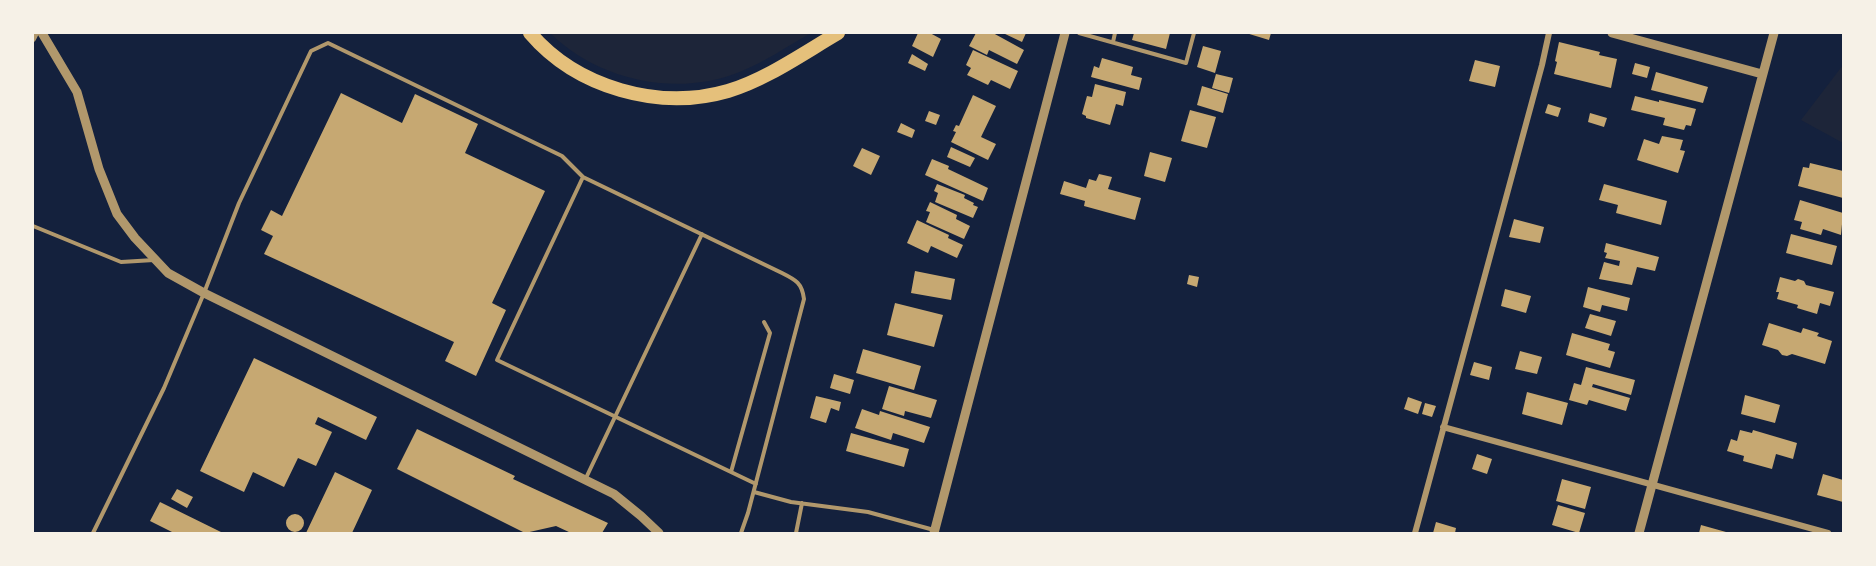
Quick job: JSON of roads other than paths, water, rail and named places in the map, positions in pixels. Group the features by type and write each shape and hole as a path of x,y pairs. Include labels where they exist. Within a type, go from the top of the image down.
{"highway":[{"path":"530,33 569,66 600,83 627,93 661,98 684,98 728,90 750,82 838,33"}],"street":[{"path":"33,39 36,33"},
{"path":"42,33 77,92 99,169 117,214 135,238 168,273 204,293 614,494 659,533"},
{"path":"934,532 1065,33"},
{"path":"1415,533 1549,33"},
{"path":"1612,33 1762,74"},
{"path":"1639,533 1774,33"},
{"path":"1443,427 1828,533"}],"lane":[{"path":"1079,33 1186,63 1194,33"},
{"path":"1113,42 1115,33"},
{"path":"93,533 164,388 239,203 311,51 328,43 562,156 583,177 793,279 802,288 804,299 754,492 741,533"},
{"path":"583,177 497,360 756,484"},
{"path":"33,226 121,262 156,260"},
{"path":"585,480 702,234"},
{"path":"731,472 770,333 764,322"},
{"path":"754,492 802,503 868,512 934,532"},
{"path":"796,533 802,503"}]}
